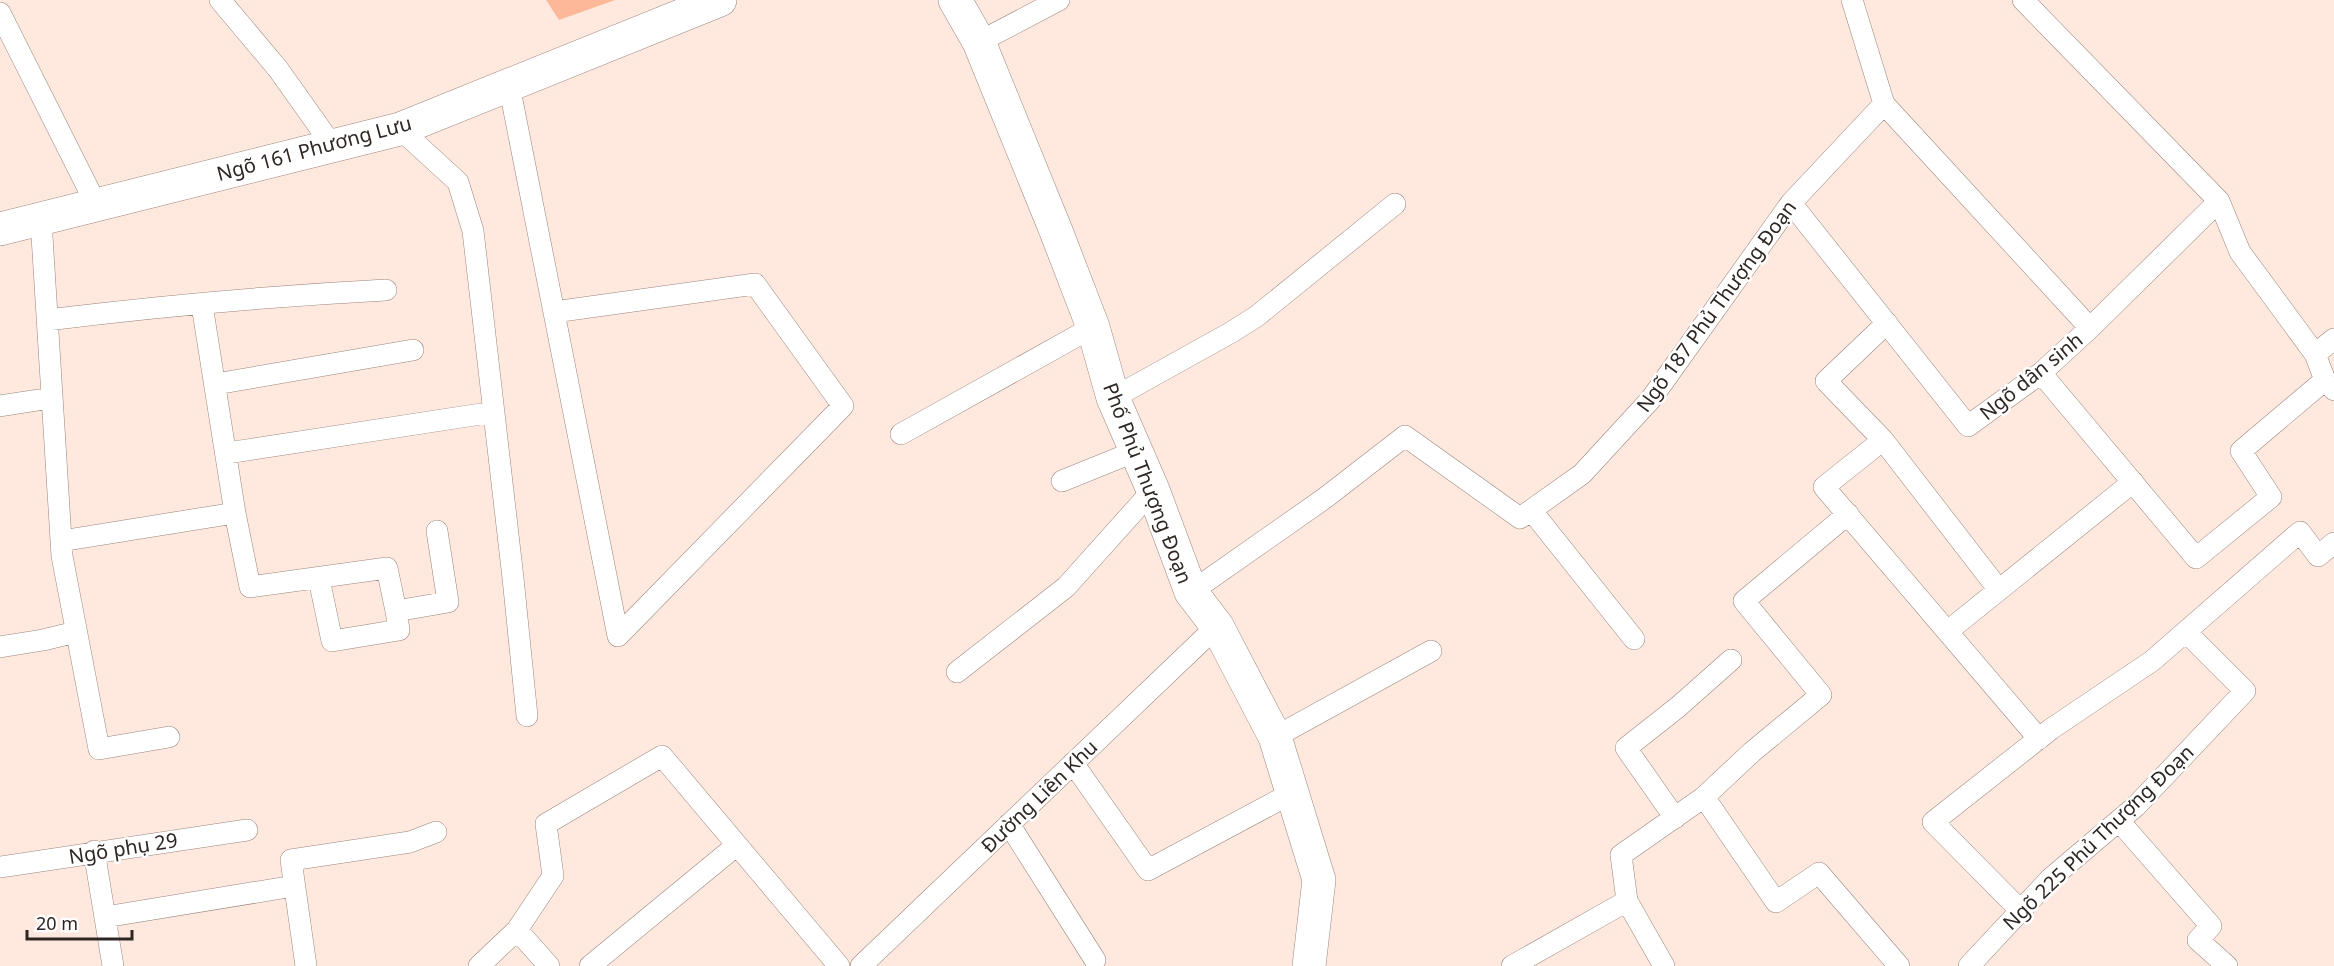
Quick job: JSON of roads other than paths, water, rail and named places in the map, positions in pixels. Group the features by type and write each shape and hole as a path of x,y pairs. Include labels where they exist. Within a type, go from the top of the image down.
{"main road":[{"name":"Ngõ 161 Phương Lưu","path":"0,229 400,129 720,0"},
{"name":"Phố Phủ Thượng Đoạn","path":"956,0 979,42 1056,231 1093,327 1113,398 1153,490 1191,592 1217,626 1275,737 1319,880 1309,966"}],"lane":[{"path":"220,0 278,69 332,145"},
{"path":"979,42 1059,0"},
{"path":"1852,0 1884,104 2091,328"},
{"path":"2023,0 2219,201 2240,252 2315,354 2330,385 2241,451 2271,497 2196,558 2041,373"},
{"path":"0,13 96,204"},
{"path":"509,85 618,636 843,406 755,284 554,312"},
{"name":"Ngõ 187 Phủ Thượng Đoạn","path":"1531,510 1582,474 1651,399 1791,203 1884,104"},
{"path":"400,129 458,182 473,231 527,716"},
{"name":"Ngõ dân sinh","path":"1791,203 1968,426 2041,373 2091,328 2219,201"},
{"path":"1113,398 1257,316 1395,204"},
{"path":"41,220 62,556 99,749 169,737"},
{"path":"47,320 126,310 202,305 289,295 386,290"},
{"path":"202,305 235,513 250,587 387,568 399,630 332,641 319,579"},
{"path":"1887,323 1826,381 1883,440 1999,590"},
{"path":"902,434 1093,327"},
{"path":"2315,354 2334,339"},
{"path":"216,384 413,350"},
{"path":"0,406 51,398"},
{"path":"227,453 494,412"},
{"path":"1191,592 1325,498 1405,436 1520,518 1531,510 1634,639"},
{"path":"1883,440 1824,487 2039,739"},
{"path":"1062,481 1136,451"},
{"path":"1948,631 2133,482"},
{"path":"957,672 1066,587 1153,490"},
{"path":"61,541 235,513"},
{"path":"1664,966 1627,901 1622,855 1704,797 1752,752 1821,695 1744,601 1848,514"},
{"path":"396,611 448,602 437,531"},
{"path":"2021,911 1934,822 2039,739 2152,661 2300,532 2318,556 2334,543"},
{"name":"Đường Liên Khu","path":"861,966 1217,626"},
{"path":"0,646 43,640 76,632"},
{"name":"Ngõ 225 Phủ Thượng Đoạn","path":"1969,966 2050,879 2136,806 2245,691 2186,632"},
{"path":"1275,737 1431,651"},
{"path":"1675,818 1626,748 1678,707 1731,660"},
{"path":"479,966 517,930 553,876 546,824 662,756 839,966"},
{"path":"1073,764 1148,870 1292,793"},
{"path":"1704,797 1776,903 1819,873 1899,966"},
{"path":"2119,821 2211,926 2198,940 2227,966"},
{"path":"1009,824 1093,964"},
{"name":"Ngõ phụ 29","path":"0,867 94,851 247,830"},
{"path":"306,966 291,860 410,843 436,832"},
{"path":"590,966 737,845"},
{"path":"94,851 113,966"},
{"path":"105,917 294,886"},
{"path":"1512,966 1627,901"},
{"path":"517,930 549,966"}]}
